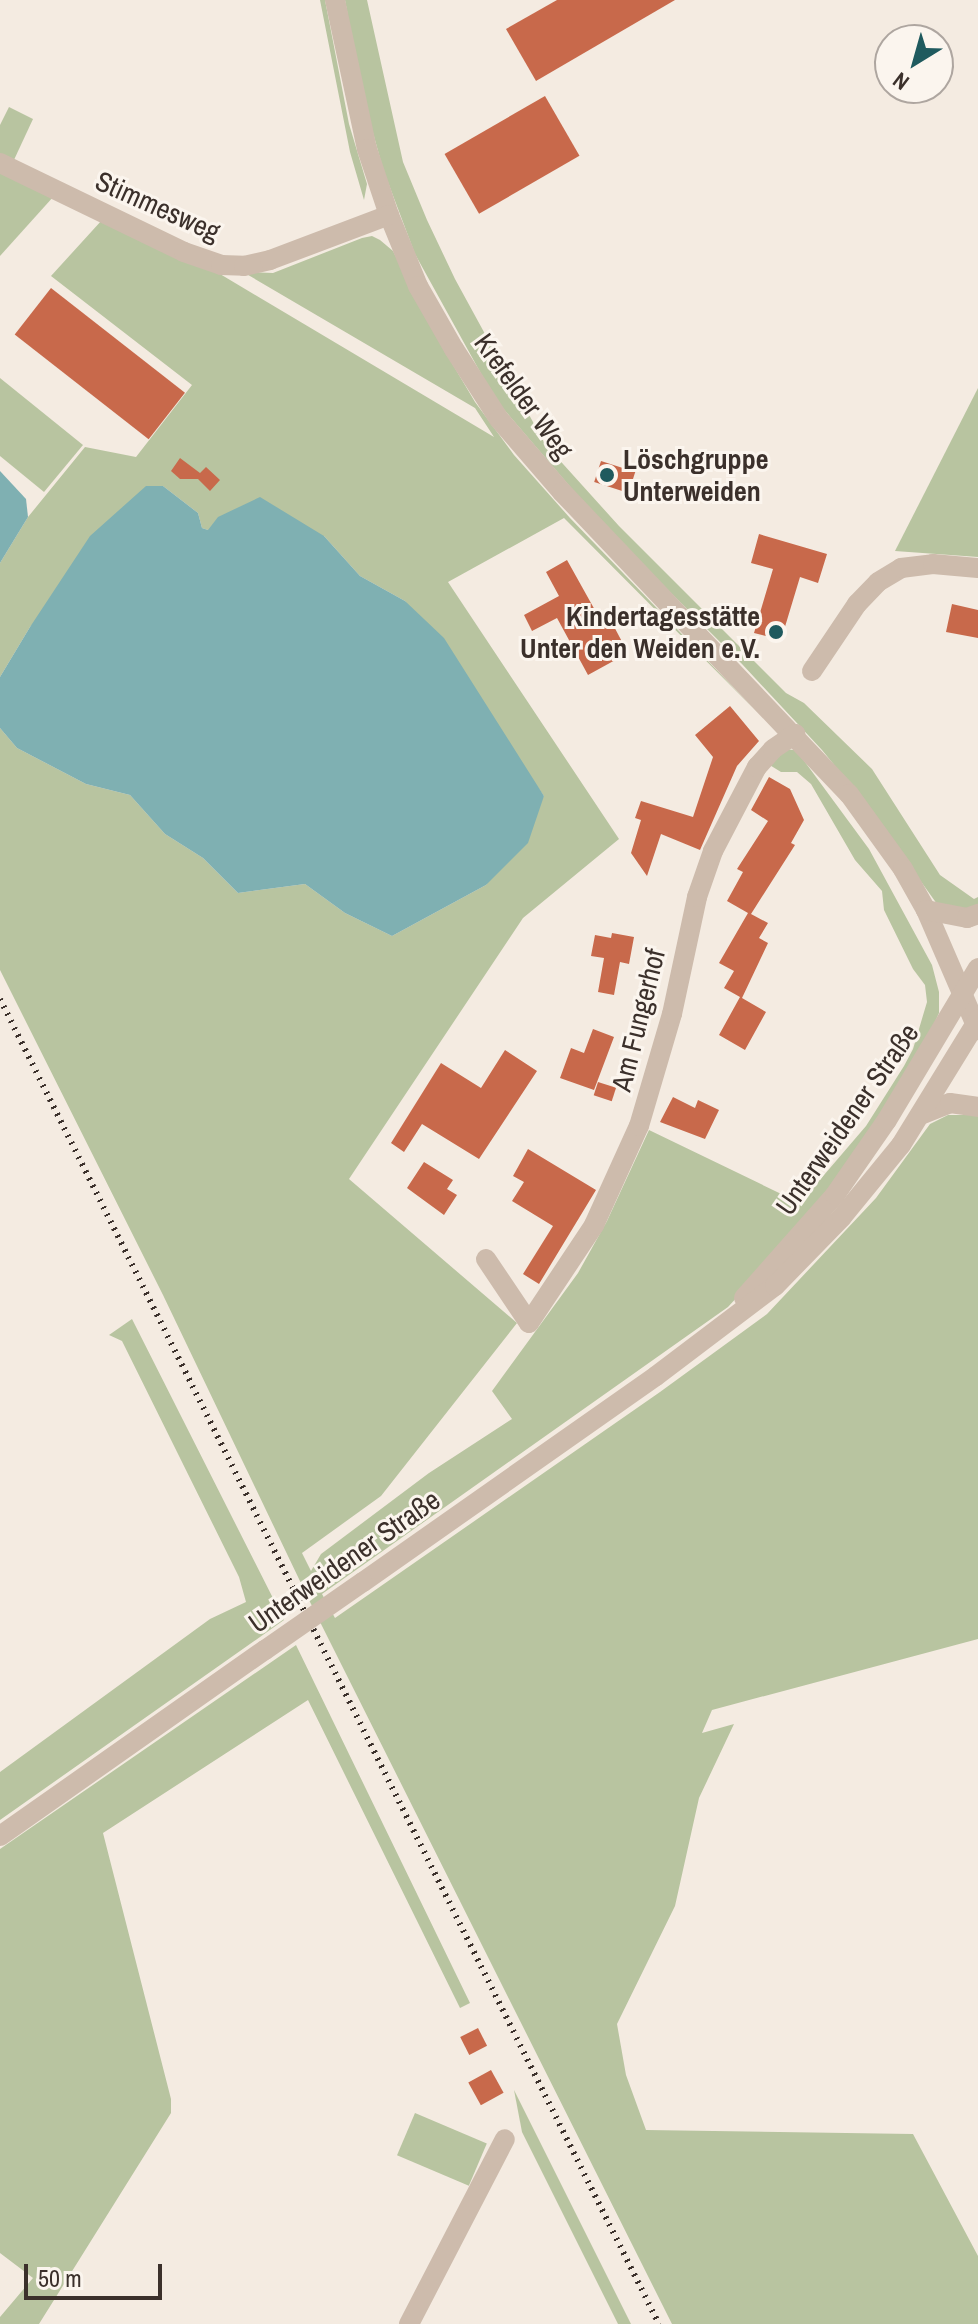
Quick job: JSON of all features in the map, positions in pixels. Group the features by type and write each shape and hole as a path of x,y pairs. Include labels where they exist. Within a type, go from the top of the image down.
{"street":[{"name":"Krefelder Weg","path":"335,0 367,149 389,215 418,286 499,419 562,492 849,794 903,869 926,910 977,1025"},
{"name":"Stimmesweg","path":"0,163 184,252 221,265 244,266 270,260 389,215"},
{"path":"812,671 857,604 878,582 901,568 933,564 978,568"},
{"name":"Am Fungerhof","path":"486,1259 529,1323 594,1225 639,1126 672,1014 697,897 719,836 757,767 773,749 795,734"},
{"path":"926,910 967,918 978,914"},
{"name":"Unterweidener Straße","path":"718,1328 835,1195 887,1120 978,968"},
{"name":"Unterweidener Straße","path":"0,1836 644,1385 775,1286 842,1217 923,1114 977,1025"},
{"path":"923,1114 950,1103 978,1107"},
{"path":"409,2324 505,2139"}],"green space":[{"path":"320,0 325,0 349,124 367,184 364,200 350,152"},
{"path":"345,0 367,0 403,162 455,279 545,444 619,526 786,693 804,703 872,769 940,875 974,899 978,897 978,913 937,904 862,799 822,750 742,664 602,524 495,399 415,254 383,169 362,93"},
{"path":"9,107 33,119 13,162 0,155 0,125"},
{"path":"0,170 54,196 0,256"},
{"path":"102,220 215,271 494,437 475,408 243,272 273,273 362,238 372,236 380,240 393,251 440,343 475,402 514,455 570,518 759,714 564,518 448,582 619,839 523,918 349,1179 517,1323 381,1496 302,1553 311,1571 321,1554 429,1473 512,1419 492,1391 578,1273 607,1221 649,1130 800,1203 866,1126 904,1066 913,1049 927,1002 925,985 913,969 884,910 882,891 855,860 811,784 797,772 781,772 768,764 785,749 794,750 802,758 869,849 932,965 939,992 939,1013 921,1052 850,1166 806,1222 728,1307 322,1594 335,1618 767,1314 876,1198 930,1124 948,1115 978,1115 978,1639 712,1710 702,1733 734,1724 699,1798 675,1906 617,2024 626,2075 646,2130 913,2134 978,2256 978,2324 672,2324 310,1602 163,1295 0,970 0,728 17,748 86,784 130,795 165,834 203,858 238,893 305,884 345,913 392,936 486,885 544,796 405,601 360,576 324,536 208,530 202,528 198,513 163,486 30,627 0,677 0,563 28,517 85,447 136,457 192,385 51,276"},
{"path":"0,378 83,445 44,492 0,456"},
{"path":"978,388 978,557 895,551"},
{"path":"132,1319 284,1620 0,1820 0,1772 210,1619 246,1602 239,1577 122,1341 109,1335"},
{"path":"296,1645 470,2003 460,2008 308,1700 103,1833 171,2099 171,2113 39,2324 0,2324 0,2317 33,2278 0,2253 0,1849"},
{"path":"514,2090 631,2324 618,2324 522,2132"},
{"path":"415,2113 487,2143 469,2186 397,2155"}],"water":[{"path":"0,471 26,499 28,517 0,563"},
{"path":"146,486 163,486 198,513 202,528 208,530 218,517 260,497 324,536 360,576 405,601 444,638 544,796 528,843 486,885 392,936 345,913 305,884 238,893 203,858 165,834 130,795 86,784 17,748 0,728 0,677 90,536"}],"building":[{"path":"557,0 675,0 536,81 506,29"},
{"path":"545,96 580,156 479,214 445,154"},
{"path":"51,288 185,393 149,439 15,334"},
{"path":"180,458 200,473 206,467 220,480 210,491 198,479 180,479 171,471"},
{"path":"601,461 635,472 628,493 594,482"},
{"path":"759,534 827,554 818,583 800,577 781,640 754,633 773,569 751,563"},
{"path":"567,560 596,612 601,609 606,621 610,619 628,653 588,675 557,618 532,631 524,615 559,596 546,572"},
{"path":"952,604 978,610 978,638 946,632"},
{"path":"730,706 759,741 737,766 700,850 661,834 647,876 631,853 641,820 635,818 641,801 693,817 713,757 695,735"},
{"path":"769,777 790,789 804,820 791,843 795,845 751,914 768,923 759,938 768,943 742,998 766,1012 745,1050 719,1035 740,997 724,988 734,971 719,963 748,913 727,901 743,872 737,869 768,821 751,810"},
{"path":"612,933 634,937 629,964 620,962 614,995 598,992 604,958 591,956 595,935 611,938"},
{"path":"593,1029 614,1037 594,1090 560,1078 571,1048 584,1053"},
{"path":"505,1050 537,1071 479,1159 422,1124 404,1152 391,1143 441,1063 481,1088"},
{"path":"598,1082 616,1088 612,1101 594,1095"},
{"path":"673,1097 695,1108 698,1100 719,1110 705,1139 660,1122"},
{"path":"528,1149 596,1190 539,1284 523,1274 553,1226 512,1201 524,1182 513,1176"},
{"path":"424,1162 453,1180 447,1189 457,1195 444,1215 407,1188"},
{"path":"478,2028 487,2046 469,2055 460,2037"},
{"path":"491,2070 504,2093 481,2105 468,2083"}],"railway":[{"path":"0,999 659,2324"}],"place":[{"name":"Löschgruppe Unterweiden","path":"607,475"},
{"name":"Kindertagesstätte Unter den Weiden e.V.","path":"776,632"}]}
